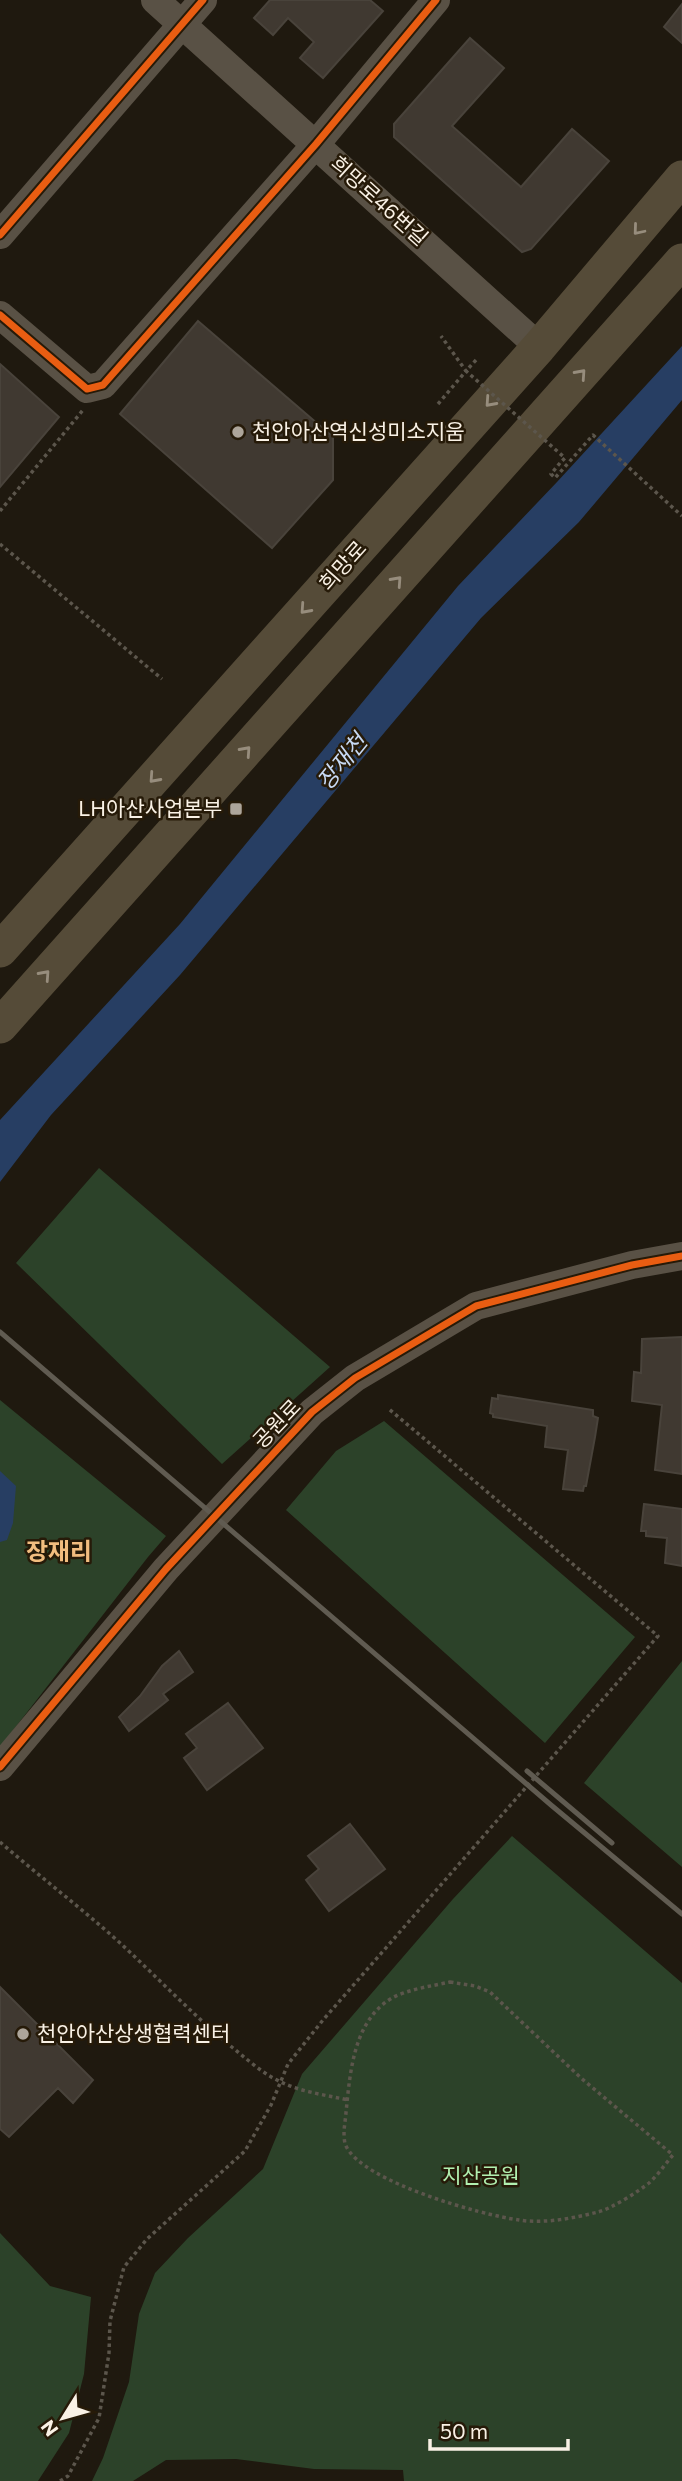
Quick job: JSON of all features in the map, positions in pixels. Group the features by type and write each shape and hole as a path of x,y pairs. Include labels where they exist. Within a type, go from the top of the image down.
{"main road":[{"name":"희망로","path":"0,950 539,347 682,178"},
{"path":"0,1026 682,261"}],"street":[{"name":"희망로46번길","path":"155,0 539,347"},
{"path":"0,236 202,0"},
{"path":"0,314 87,389 103,385 316,144 436,0"},
{"name":"공원로","path":"0,1767 166,1569 312,1412 355,1378 476,1306 632,1265 682,1255"}],"path":[{"path":"442,336 466,371 565,458 551,474 555,478 593,435 682,516"},
{"path":"438,404 476,360"},
{"path":"0,511 87,406"},
{"path":"0,544 162,679"},
{"path":"60,2481 68,2476 99,2418 109,2353 110,2321 124,2267 147,2239 245,2151 271,2105 288,2064 323,2020 659,1636 389,1409"},
{"path":"0,1842 84,1911 204,2023 255,2066 280,2082 348,2100"},
{"path":"450,1982 475,1986 490,1992 581,2078 673,2155 648,2183 602,2212 559,2220 521,2221 419,2193 370,2169 354,2156 346,2145 344,2130 348,2100 357,2041 372,2016 393,1998 420,1989 450,1982"}],"green space":[{"path":"99,1168 330,1367 222,1464 16,1263"},
{"path":"0,1400 166,1536 0,1747"},
{"path":"384,1421 635,1637 545,1743 286,1510 336,1451"},
{"path":"682,1661 682,1867 584,1783"},
{"name":"지산공원","path":"512,1836 682,1983 682,2481 404,2481 403,2470 314,2469 236,2459 166,2460 133,2481 92,2481 103,2458 129,2382 139,2314 155,2273 188,2238 263,2169 302,2074 453,1899"},
{"path":"0,2233 50,2286 91,2297 84,2374 69,2433 38,2481 0,2481"}],"water":[{"name":"장재천","path":"682,346 682,400 579,522 481,618 180,975 51,1115 0,1182 0,1120 180,924 458,586"},
{"path":"0,1471 16,1486 13,1523 7,1540 0,1542"}],"building":[{"path":"270,0 370,0 383,11 323,78 300,58 314,42 288,18 273,35 254,18"},
{"path":"682,4 682,43 664,27"},
{"path":"470,38 504,68 452,126 521,187 572,129 609,161 531,249 522,252 394,137 394,124"},
{"path":"198,321 333,437 333,480 272,548 120,414"},
{"path":"0,364 59,417 0,487"},
{"path":"682,1337 682,1474 655,1470 662,1405 632,1401 634,1372 641,1373 642,1339"},
{"path":"498,1395 593,1410 593,1416 598,1418 583,1491 563,1489 568,1450 545,1447 547,1426 493,1417 490,1413 492,1398 498,1399"},
{"path":"644,1504 682,1509 682,1566 665,1563 667,1538 646,1536 646,1531 641,1531"},
{"path":"179,1651 193,1672 163,1694 168,1700 129,1731 119,1717 140,1696 162,1666"},
{"path":"228,1703 263,1748 207,1790 184,1758 197,1748 186,1734"},
{"path":"350,1824 385,1869 329,1911 306,1880 319,1869 308,1856"},
{"name":"천안아산상생협력센터","path":"0,1987 93,2080 73,2103 58,2088 9,2137 0,2129"}],"railway":[{"path":"0,1332 551,1805 682,1914"},
{"path":"527,1771 612,1843"}],"cycle path":[{"path":"0,235 203,0"},
{"path":"0,315 87,389 103,385 316,144 436,0"},
{"path":"0,1767 166,1569 312,1412 355,1378 476,1306 632,1265 682,1256"}],"place":[{"name":"천안아산역신성미소지움","path":"238,432"},
{"name":"LH아산사업본부","path":"236,809"},
{"name":"천안아산상생협력센터","path":"23,2034"}],"district":[{"name":"장재리","path":"59,1552"}]}
